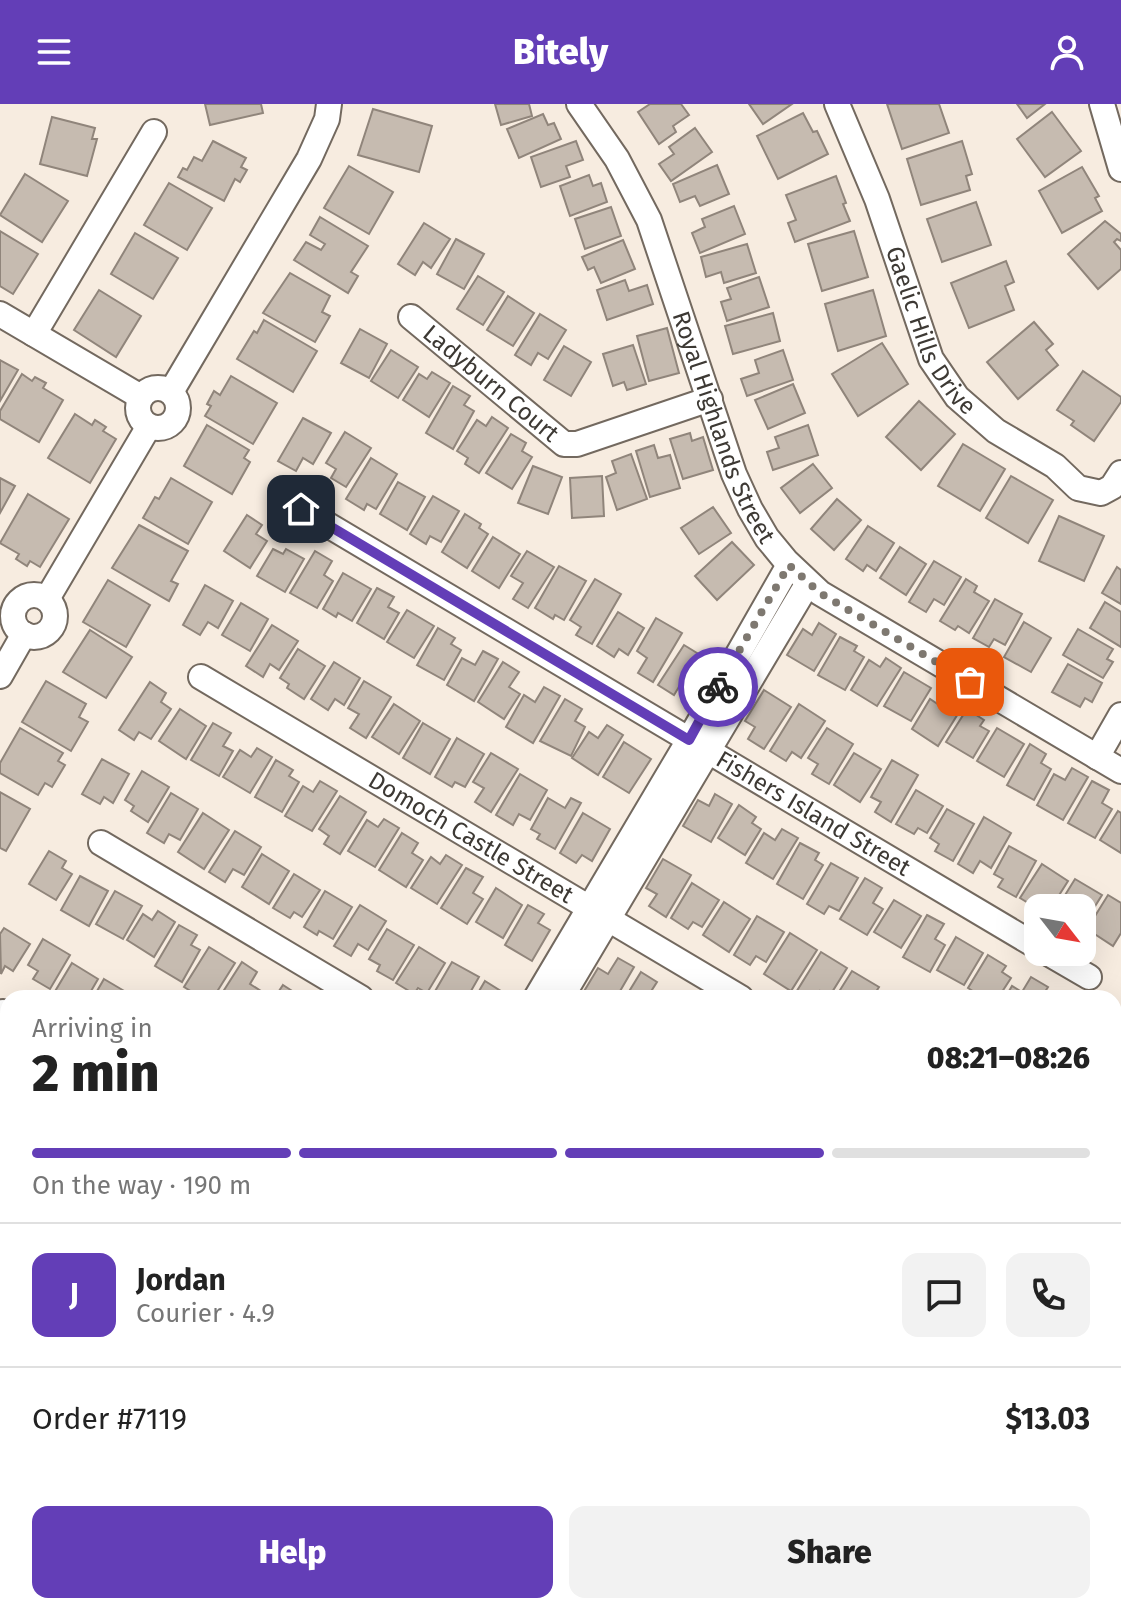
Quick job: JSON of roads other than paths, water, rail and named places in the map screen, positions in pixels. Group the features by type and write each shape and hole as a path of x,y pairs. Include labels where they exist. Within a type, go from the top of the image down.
{"street":[{"path":"171,392 309,159 327,119 329,104"},
{"name":"Royal Highlands Street","path":"579,104 617,159 649,220 734,474 767,538 789,565 820,593 1121,771"},
{"name":"Gaelic Hills Drive","path":"837,104 877,199 931,359 943,379 957,397 996,431 1055,466 1078,488 1101,493 1112,487 1121,473"},
{"path":"1102,104 1121,169"},
{"path":"34,334 154,132"},
{"path":"0,314 141,397"},
{"name":"Ladyburn Court","path":"411,317 564,444 577,444 710,399"},
{"path":"150,389 171,392 178,408 173,421 162,428 149,426 138,411 141,397 150,389"},
{"path":"47,599 149,426"},
{"name":"Fishers Island Street","path":"301,509 1024,939"},
{"path":"698,745 789,565"},
{"path":"542,990 598,913 698,745 808,583"},
{"path":"36,594 47,599 55,610 50,630 38,636 24,634 15,625 8,602 36,594"},
{"path":"0,676 24,634"},
{"name":"Domoch Castle Street","path":"201,677 728,990"},
{"path":"1097,757 1121,715"},
{"path":"101,843 348,990"},
{"path":"564,990 598,913"},
{"path":"1070,966 1089,977"}]}
